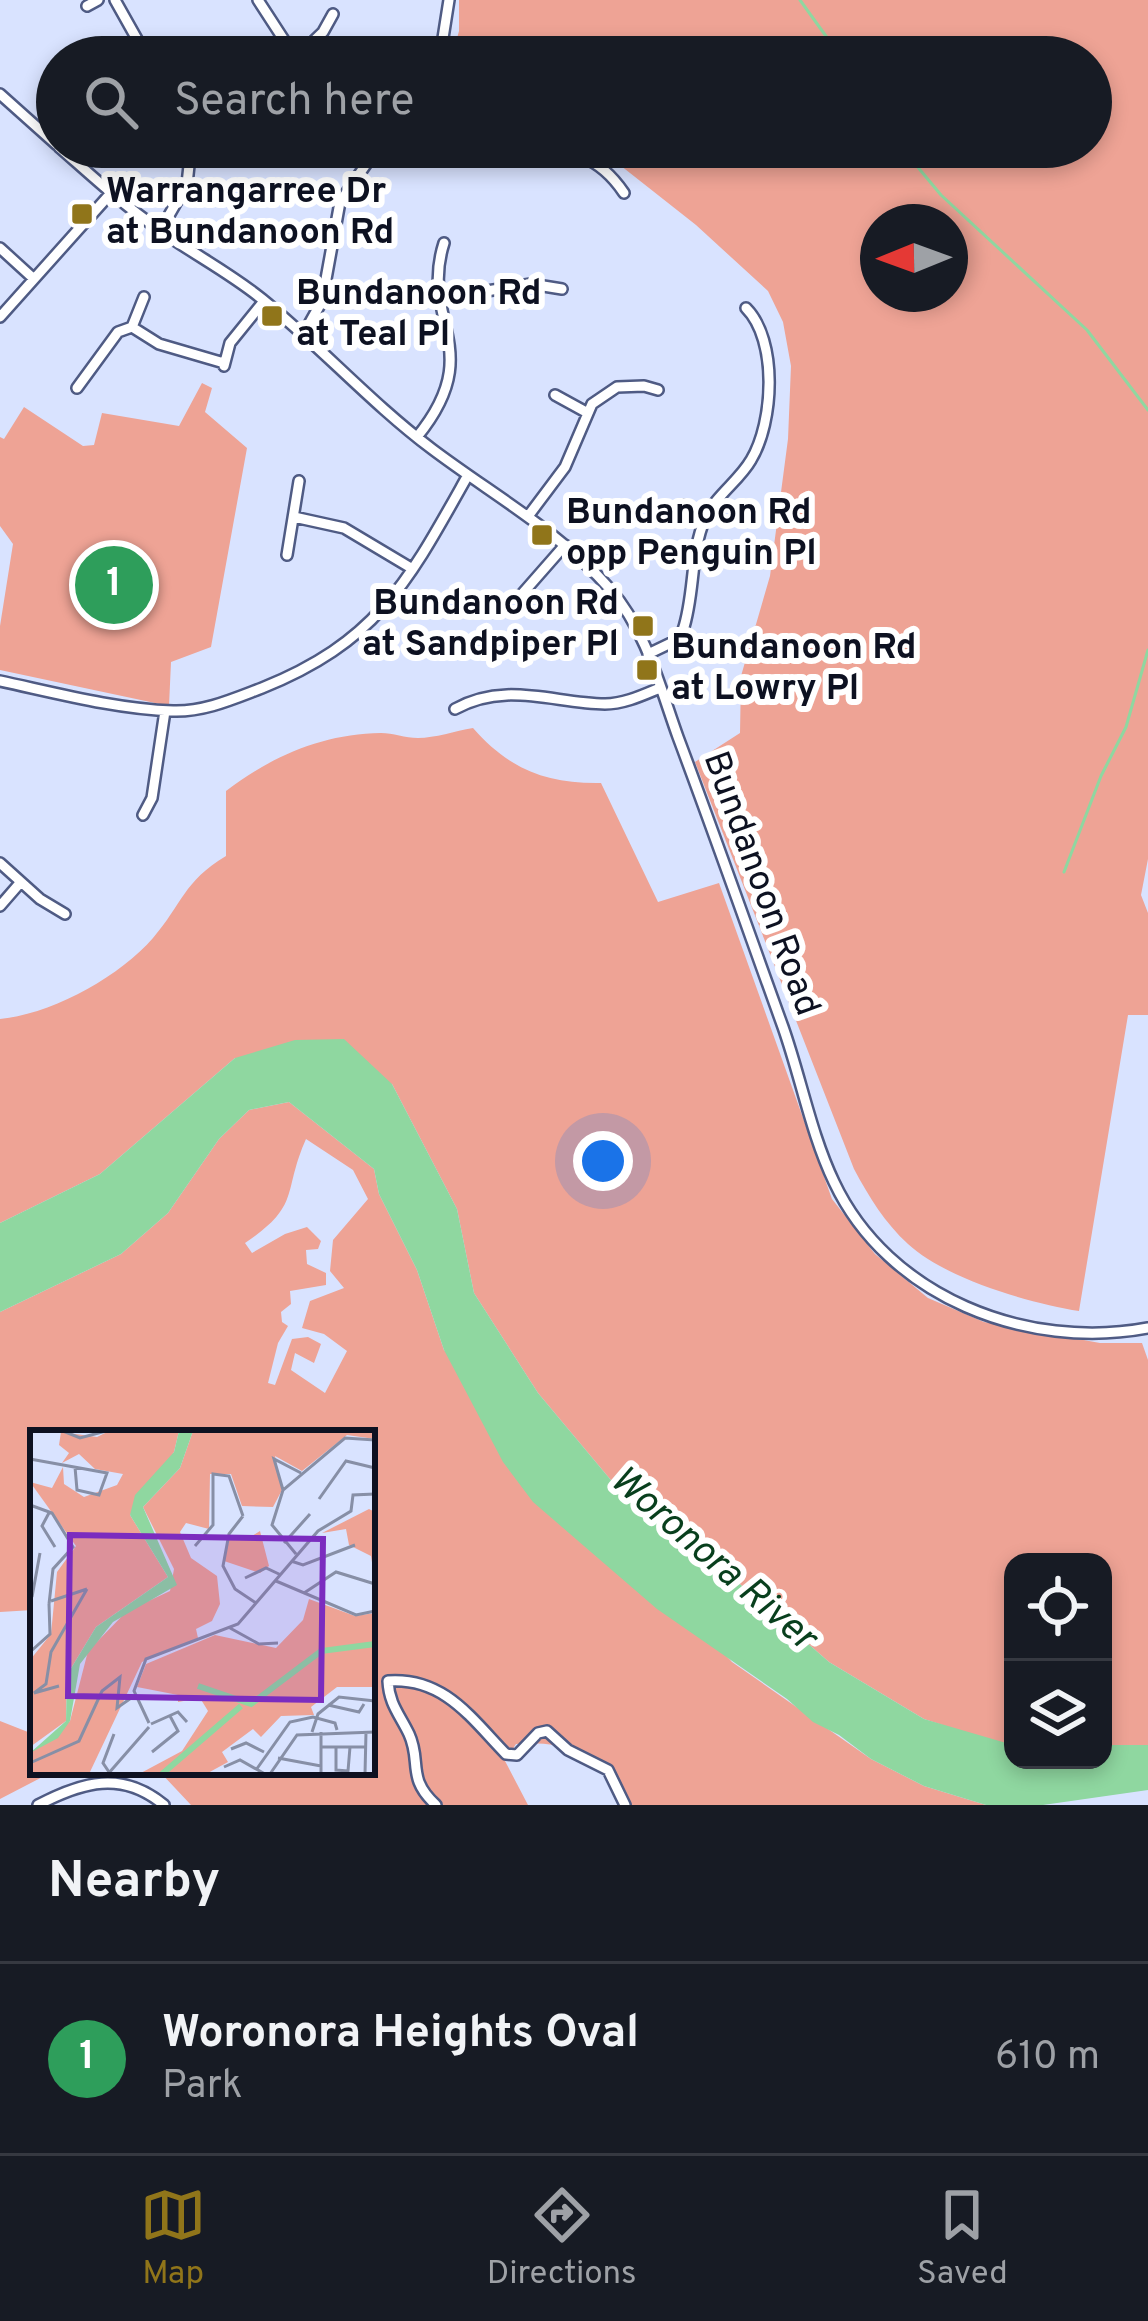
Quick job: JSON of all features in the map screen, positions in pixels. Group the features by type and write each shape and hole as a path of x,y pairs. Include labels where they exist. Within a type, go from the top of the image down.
{"street":[{"path":"87,6 98,0"},
{"path":"115,0 135,36"},
{"path":"258,0 282,36"},
{"path":"445,36 449,0"},
{"path":"319,36 333,14"},
{"name":"Bundanoon Road","path":"0,94 36,126"},
{"name":"Bundanoon Road","path":"83,168 160,231 264,301 417,437 565,545 619,600 648,654 789,1042 826,1164 866,1234 918,1282 983,1314 1075,1332 1147,1332"},
{"path":"160,231 187,184 189,168"},
{"path":"303,335 320,307 340,202 363,168"},
{"path":"601,168 624,193"},
{"path":"0,317 111,193"},
{"path":"417,437 441,405 450,379 451,349 439,271 445,243"},
{"path":"0,248 34,279"},
{"path":"442,298 531,284 562,290"},
{"path":"77,388 118,332 131,327 144,297"},
{"path":"131,327 159,344 224,366 230,343 264,301"},
{"path":"648,654 674,642 683,630 706,516 744,471 760,438 769,363 760,326 746,308"},
{"path":"529,515 572,456 586,412 600,397 617,387 658,390"},
{"path":"556,395 586,412"},
{"path":"0,681 165,711 216,705 320,662 377,617 468,475"},
{"path":"287,554 299,481"},
{"path":"683,505 706,516"},
{"path":"294,517 344,528 411,568"},
{"path":"522,594 565,545"},
{"path":"454,709 511,693 617,704 660,688"},
{"path":"143,815 152,799 165,711"},
{"path":"0,863 65,914"},
{"path":"0,906 20,883"},
{"path":"436,1805 422,1790 412,1743 391,1704 388,1681 430,1686 454,1699 506,1754 517,1755 538,1733 547,1731 568,1750 608,1770 626,1805"},
{"path":"38,1805 76,1786 103,1781 135,1786 164,1805"}],"shaded area":[{"path":"459,0 1148,0 1148,859 1141,895 1148,913 1148,1015 1128,1015 1079,1311 989,1288 924,1257 885,1218 854,1169 695,762 740,733 741,676 770,576 788,439 791,366 783,322 768,291 624,168 1112,168 1112,36 458,36"},
{"path":"202,383 212,388 205,412 247,448 211,647 171,662 169,706 0,670 0,626 13,544 0,526 0,437 4,439 24,407 83,446 94,445 102,413 179,426"},
{"path":"473,728 500,754 530,771 563,781 601,783 658,902 719,883 832,1199 875,1254 928,1298 984,1322 1100,1343 1142,1343 1148,1360 1148,1745 1112,1745 1112,1553 1004,1553 1004,1745 924,1719 829,1662 709,1557 620,1491 538,1393 474,1293 457,1209 392,1084 235,1058 100,1174 0,1223 0,1019 41,1010 83,991 139,952 192,884 226,856 226,791 261,767 299,749 359,734 425,738"},
{"path":"289,1102 374,1169 379,1194 417,1270 444,1350 732,1662 871,1759 924,1786 986,1805 622,1805 620,1779 608,1770 572,1750 531,1743 516,1744 505,1761 528,1805 191,1805 163,1775 375,1775 375,1430 30,1430 30,1610 0,1612 0,1312 121,1254 168,1213 219,1139 249,1110","holes":["306,1139 353,1170 368,1199 333,1240 330,1271 344,1288 310,1301 302,1328 324,1334 347,1351 325,1393 291,1370 295,1353 314,1363 321,1344 308,1337 292,1339 275,1385 268,1383 278,1343 288,1326 281,1312 291,1304 290,1291 326,1285 326,1273 307,1264 306,1250 318,1249 321,1241 307,1227 252,1253 245,1243 283,1208"]},
{"path":"0,1721 30,1733 30,1775 46,1775 0,1799"}],"water":[{"name":"Woronora River","path":"344,1039 392,1084 457,1209 474,1293 538,1393 620,1491 709,1557 829,1662 924,1719 1004,1742 1004,1769 1112,1769 1112,1745 1148,1745 1148,1790 1043,1805 986,1805 924,1786 813,1722 657,1609 533,1502 503,1462 444,1350 417,1270 379,1194 374,1169 289,1102 249,1110 219,1139 168,1213 121,1254 0,1312 0,1223 100,1174 235,1058 295,1040"}],"waterway":[{"path":"800,0 826,36"},
{"path":"918,168 941,195 1087,330 1148,410"},
{"path":"1064,872 1101,776 1126,727 1148,650"}],"place":[{"name":"Warrangarree Dr at Bundanoon Rd","path":"82,214"},
{"name":"Bundanoon Rd at Teal Pl","path":"272,316"},
{"name":"Bundanoon Rd opp Penguin Pl","path":"542,535"},
{"name":"Woronora Heights Oval","path":"114,585"},
{"name":"Bundanoon Rd at Sandpiper Pl","path":"643,626"},
{"name":"Bundanoon Rd at Lowry Pl","path":"647,670"}]}
